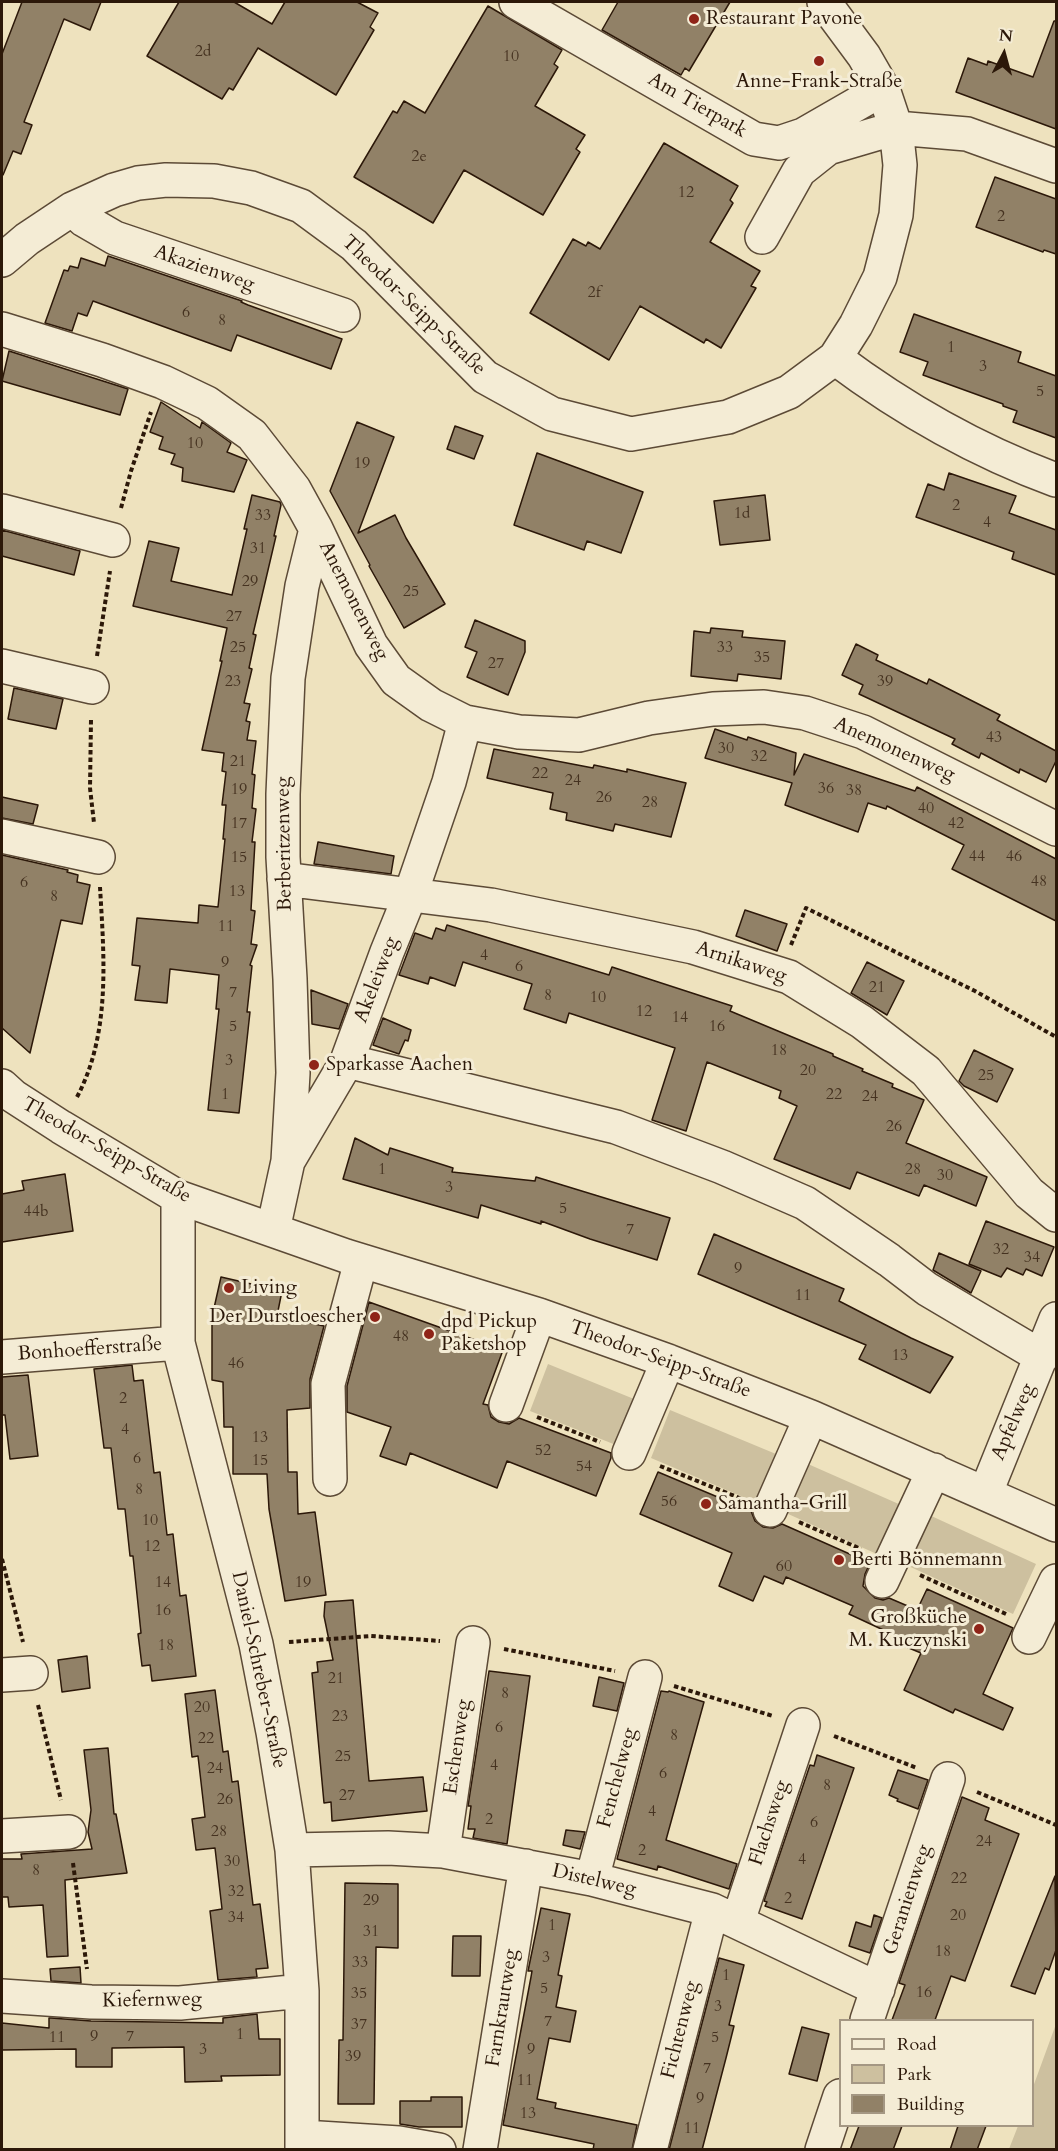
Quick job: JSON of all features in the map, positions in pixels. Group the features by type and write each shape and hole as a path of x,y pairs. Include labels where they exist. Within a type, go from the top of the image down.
{"street":[{"name":"Am Tierpark","path":"516,2 754,139 779,143 804,135 883,89"},
{"name":"Theodor-Seipp-Straße","path":"2,260 27,239 72,209 114,190 138,183 166,180 214,181 251,188 301,206 354,245 485,377 552,414 631,434 728,417 789,392 835,358 856,325 879,277 897,215 900,165 896,128 883,89 864,56 824,2"},
{"path":"762,237 799,171 828,148 896,128 967,134 1056,166"},
{"name":"Akazienweg","path":"72,209 84,220 116,238 343,315"},
{"name":"Anemonenweg","path":"2,329 102,360 163,382 207,403 252,435 294,489 316,529 371,645 396,680 431,705 465,722 519,732 579,735 649,718 713,709 764,707 805,713 862,732 1056,829"},
{"path":"835,358 864,380 940,428 1056,480"},
{"path":"2,511 113,540"},
{"name":"Berberitzenweg","path":"288,1161 292,1073 283,794 288,678 302,586 316,529"},
{"path":"2,666 92,687"},
{"name":"Akeleiweg","path":"273,1230 288,1161 347,1061 411,893 449,782 465,722"},
{"path":"2,836 98,857"},
{"name":"Arnikaweg","path":"284,879 411,893 491,905 693,947 789,977 862,1022 926,1071 1029,1193 1056,1215"},
{"path":"347,1061 616,1127 723,1167 805,1203 889,1260 927,1289 1042,1357"},
{"name":"Theodor-Seipp-Straße","path":"2,1086 13,1096 61,1127 178,1197 361,1261 539,1315 668,1361 811,1417 986,1492 1056,1525"},
{"name":"Daniel-Schreber-Straße","path":"178,1197 178,1343 256,1644 292,1850 302,1991 303,2143"},
{"path":"330,1479 328,1384 361,1261"},
{"path":"506,1405 539,1315"},
{"name":"Apfelweg","path":"986,1492 1056,1319"},
{"name":"Bonhoefferstraße","path":"2,1357 178,1343"},
{"path":"629,1453 668,1361"},
{"path":"770,1510 811,1417"},
{"path":"882,1581 934,1470"},
{"path":"1029,1637 1056,1581"},
{"name":"Eschenweg","path":"443,1851 473,1643"},
{"name":"Fenchelweg","path":"592,1879 645,1677"},
{"name":"Flachsweg","path":"725,1916 803,1725"},
{"name":"Geranienweg","path":"867,2019 948,1779"},
{"path":"2,1836 69,1832"},
{"name":"Distelweg","path":"292,1850 388,1848 443,1851 592,1879 725,1916 878,1989"},
{"name":"Farnkrautweg","path":"480,2150 526,1866"},
{"name":"Fichtenweg","path":"650,2150 725,1916"},
{"name":"Kiefernweg","path":"2,1996 92,2002 180,2003 302,1991"},
{"path":"822,2150 839,2099"},
{"path":"303,2143 399,2143 439,2150"}],"path":[{"path":"61,1127 82,1086 99,1033 103,977 98,857 90,788 92,687 107,595 113,540 130,471 163,382"},
{"path":"779,974 806,908 975,991 1056,1037"},
{"path":"2,1559 16,1674 69,1832 92,2002"}],"green space":[{"path":"548,1364 634,1399 616,1445 530,1411"},
{"path":"670,1410 776,1454 755,1502 651,1458"},
{"path":"808,1464 901,1505 879,1555 786,1513"},
{"path":"927,1514 1036,1564 1013,1614 904,1564"},
{"path":"1056,2024 1056,2149 1009,2149 1018,2127 1034,2127 1034,2084"}],"building":[{"path":"22,2 101,2 90,30 64,19 24,122 32,125 21,154 13,151 2,175 2,54"},
{"path":"179,2 234,2 272,24 285,2 357,2 378,13 370,27 374,30 336,95 258,48 233,90 229,88 222,99 147,56"},
{"path":"618,2 730,2 689,71 685,68 681,75 602,30"},
{"path":"488,6 562,50 554,64 558,67 535,106 585,135 576,149 580,152 543,215 464,170 433,223 354,177 393,111 397,113 404,101 425,113"},
{"path":"1054,21 1056,21 1056,129 956,92 968,58 987,65 988,61 1033,77"},
{"path":"664,143 738,186 730,200 733,203 710,242 760,271 751,286 756,288 721,348 706,339 704,343 640,306 609,360 530,313 573,239 586,246 588,242 600,249"},
{"path":"995,177 1056,199 1056,254 1044,250 1043,252 976,227"},
{"path":"108,256 242,301 342,339 331,369 237,335 231,351 93,301 87,316 78,313 72,331 45,323 64,270 68,271 70,266 78,268 81,258 105,266"},
{"path":"914,314 1021,352 1018,362 1056,376 1056,438 1013,422 1017,411 1003,404 923,375 928,362 900,352"},
{"path":"9,351 128,389 120,415 2,381"},
{"path":"161,402 200,428 202,422 231,443 227,452 247,460 234,492 182,481 183,468 171,464 175,454 159,449 163,437 150,432"},
{"path":"357,422 394,437 358,533 395,515 445,604 404,628 330,491"},
{"path":"455,426 483,436 474,459 447,449"},
{"path":"537,453 643,492 621,553 587,541 584,550 514,525"},
{"path":"949,473 1016,496 1009,513 1056,530 1056,575 1012,559 1014,552 916,517 928,484 944,490"},
{"path":"252,495 280,502 281,505 253,634 256,635 249,668 252,669 244,703 250,704 246,721 250,722 247,740 256,741 252,774 255,775 252,808 256,809 252,842 255,842 251,910 255,911 251,944 257,945 250,965 252,966 247,1012 250,1012 239,1113 208,1110 219,1009 216,1009 219,975 170,969 167,1003 135,1000 140,966 132,965 137,918 198,923 199,905 218,907 225,839 223,839 226,805 222,805 226,772 222,771 224,753 202,750 227,628 133,606 149,541 179,548 171,581 232,595"},
{"path":"765,495 770,540 720,545 714,501"},
{"path":"2,530 80,551 74,575 2,556"},
{"path":"475,620 525,641 525,652 508,695 467,677 477,652 465,647"},
{"path":"711,628 743,631 742,637 785,641 781,679 738,674 737,681 691,676 694,631 710,633"},
{"path":"856,644 878,655 876,660 927,684 929,679 1000,715 997,720 1056,751 1056,761 1046,782 1020,769 1019,773 981,753 979,758 952,744 955,739 859,694 863,685 842,675"},
{"path":"14,688 63,699 56,729 8,719"},
{"path":"715,729 796,753 794,775 804,754 915,791 917,787 1056,859 1056,921 952,869 964,845 887,806 886,809 868,803 858,832 785,805 792,783 705,758"},
{"path":"494,749 593,768 594,765 627,772 627,769 686,783 671,837 615,824 613,831 566,820 567,813 550,809 553,793 487,778"},
{"path":"2,797 38,805 33,824 2,818"},
{"path":"318,842 394,856 391,874 314,864"},
{"path":"2,855 68,870 67,872 78,875 77,882 90,885 82,924 61,920 30,1053 2,1028"},
{"path":"745,910 787,924 777,951 736,936"},
{"path":"447,925 609,975 612,967 732,1006 730,1011 833,1054 863,1069 862,1071 893,1084 892,1087 924,1100 906,1143 987,1177 976,1206 924,1185 919,1196 857,1172 850,1189 774,1159 797,1106 779,1098 781,1091 707,1062 686,1131 652,1120 675,1048 569,1013 566,1023 524,1009 532,984 463,962 455,986 430,977 428,984 399,975 415,933 432,939 436,928 445,931"},
{"path":"867,962 904,981 887,1015 851,993"},
{"path":"311,990 348,1004 339,1029 312,1024"},
{"path":"383,1018 411,1030 408,1041 405,1040 399,1054 373,1045"},
{"path":"974,1050 1013,1069 997,1102 964,1086 959,1081"},
{"path":"355,1138 388,1155 390,1148 453,1168 452,1172 535,1181 536,1177 670,1218 657,1260 541,1221 541,1224 481,1205 478,1218 343,1179"},
{"path":"65,1174 73,1231 2,1242 2,1194 24,1190 22,1181"},
{"path":"986,1221 1054,1247 1042,1276 1026,1269 1023,1275 1007,1268 1001,1277 969,1264"},
{"path":"714,1234 844,1289 839,1301 953,1357 930,1393 859,1359 866,1345 698,1274"},
{"path":"939,1253 981,1271 971,1293 933,1270"},
{"path":"221,1277 282,1291 277,1316 324,1326 310,1379 310,1408 287,1410 288,1472 297,1472 298,1514 315,1512 326,1595 285,1601 269,1509 267,1474 233,1474 233,1427 224,1427 223,1382 212,1380 212,1317"},
{"path":"369,1302 503,1350 483,1404 488,1405 491,1417 509,1424 519,1418 611,1453 596,1496 507,1461 497,1488 410,1453 406,1465 380,1456 391,1427 347,1412 347,1386"},
{"path":"132,1365 134,1381 143,1380 154,1473 160,1472 167,1535 173,1534 180,1596 186,1595 196,1676 152,1681 150,1665 142,1666 133,1556 130,1556 125,1509 118,1509 111,1448 104,1448 94,1369"},
{"path":"28,1375 38,1456 10,1459 5,1415 2,1415 2,1377"},
{"path":"658,1472 751,1511 755,1521 763,1527 773,1528 782,1524 870,1563 863,1586 875,1598 883,1600 889,1598 917,1610 927,1589 1013,1628 983,1694 1013,1708 1003,1730 955,1709 953,1713 904,1690 921,1653 904,1646 907,1641 849,1614 853,1606 786,1577 783,1584 764,1576 753,1601 719,1586 732,1553 640,1514"},
{"path":"353,1600 369,1781 423,1777 427,1811 332,1821 331,1802 324,1803 312,1673 318,1672 317,1662 333,1660 324,1616 325,1602"},
{"path":"87,1656 90,1688 62,1692 58,1660"},
{"path":"489,1671 530,1676 507,1844 473,1838 475,1829 468,1829 471,1806 468,1806"},
{"path":"599,1677 624,1683 617,1711 593,1706"},
{"path":"215,1690 223,1752 228,1751 232,1782 238,1781 253,1905 260,1904 268,1968 256,1969 257,1977 218,1980 210,1911 222,1909 215,1848 196,1850 192,1819 205,1817 198,1756 192,1757 185,1694"},
{"path":"661,1691 669,1691 704,1702 666,1840 737,1864 729,1889 658,1866 657,1870 617,1859"},
{"path":"108,1748 114,1814 116,1814 127,1873 65,1880 68,1956 47,1957 43,1905 9,1907 8,1897 2,1897 2,1859 22,1859 21,1854 92,1849 88,1832 91,1810 84,1750"},
{"path":"817,1755 854,1768 802,1919 765,1906 767,1902 764,1901 810,1765 814,1766"},
{"path":"898,1770 928,1780 918,1809 897,1801 898,1799 889,1795"},
{"path":"962,1797 989,1808 985,1820 1019,1834 965,1981 951,1976 935,2019 892,2019 905,1985 899,1983"},
{"path":"566,1830 585,1832 580,1849 563,1845"},
{"path":"1055,1876 1056,1950 1049,1970 1045,1968 1035,1994 1011,1986"},
{"path":"345,1883 398,1884 398,1948 376,1947 374,2104 338,2104 339,2040 343,2040"},
{"path":"541,1908 570,1914 558,1975 562,1976 556,2007 576,2011 570,2042 549,2038 537,2099 556,2103 555,2108 637,2125 632,2150 593,2150 594,2144 503,2125 531,1977 532,1971 528,1971"},
{"path":"874,1915 882,1918 870,1953 849,1946 856,1922 871,1927"},
{"path":"453,1936 481,1936 480,1976 452,1976"},
{"path":"719,1958 744,1965 729,2025 734,2026 726,2058 702,2150 669,2150"},
{"path":"80,1967 81,1983 51,1981 50,1969"},
{"path":"257,2014 259,2039 280,2039 280,2075 221,2076 222,2081 185,2082 184,2047 112,2048 112,2067 76,2067 76,2049 2,2050 2,2023 49,2028 49,2018 51,2018 91,2021 223,2023 223,2018"},
{"path":"802,2027 829,2034 817,2081 789,2074"},
{"path":"431,2097 462,2097 462,2127 419,2127 400,2124 400,2101 431,2101"},
{"path":"859,2127 902,2127 893,2150 850,2150"},
{"path":"958,2127 986,2127 977,2150 950,2150"}],"place":[{"name":"Restaurant Pavone","path":"694,19"},
{"name":"Anne-Frank-Straße","path":"819,61"},
{"name":"Sparkasse Aachen","path":"314,1065"},
{"name":"Living","path":"229,1288"},
{"name":"Der Durstloescher","path":"375,1317"},
{"name":"dpd Pickup Paketshop","path":"429,1334"},
{"name":"Samantha-Grill","path":"706,1504"},
{"name":"Berti Bönnemann","path":"839,1560"},
{"name":"Großküche M. Kuczynski","path":"979,1629"}]}
